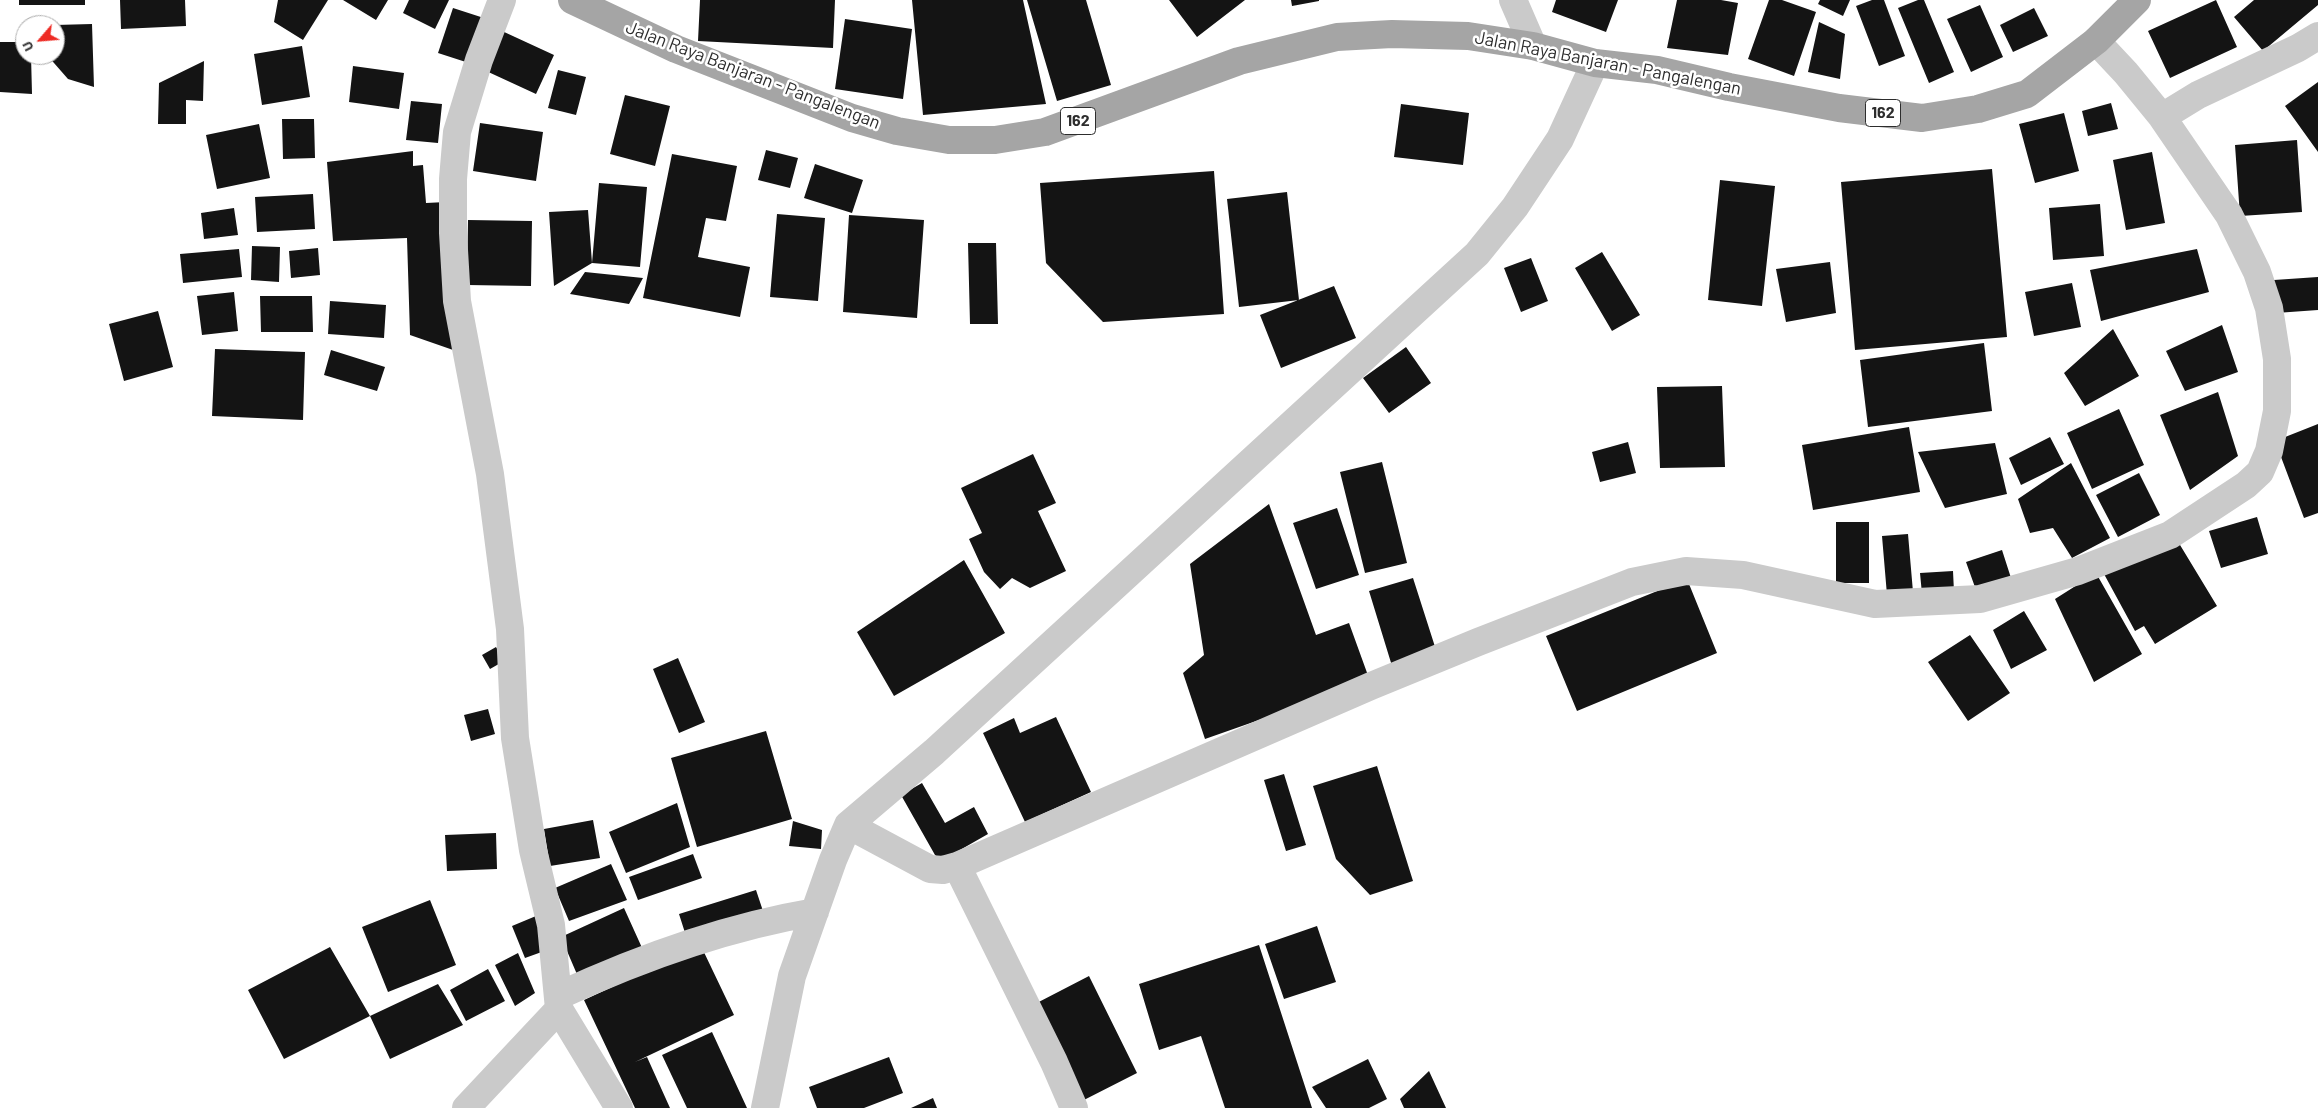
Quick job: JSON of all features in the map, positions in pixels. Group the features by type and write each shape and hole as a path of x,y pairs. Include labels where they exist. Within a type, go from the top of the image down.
{"main road":[{"name":"Jalan Raya Banjaran - Pangalengan","path":"572,0 676,49 852,118 897,131 949,140 995,140 1046,132 1239,61 1337,37 1392,34 1468,36 1533,46 1595,63 1658,70 1730,87 1839,108 1922,118 1978,108 2026,94 2096,40 2137,0"}],"street":[{"path":"502,0 479,60 457,132 452,179 457,301 490,474 510,629 515,738 533,850 551,926 559,1002 605,1088 619,1108"},
{"path":"1513,0 1533,46"},
{"path":"2162,117 2198,95 2318,36"},
{"path":"848,825 930,869 942,870 957,866 1380,682 1478,642 1632,582 1686,570 1743,574 1875,604 1980,598 2078,571 2178,530 2246,485 2260,472 2269,452 2277,411 2277,359 2269,308 2253,264 2229,215 2162,117 2096,40"},
{"path":"765,1108 792,976 833,860 848,825 934,752 1477,254 1515,207 1560,139 1595,63"},
{"path":"957,866 1054,1062 1074,1108"},
{"path":"466,1108 559,1002 610,972 712,936 777,918 815,912"}],"building":[{"path":"19,0 85,0 85,5 19,5"},
{"path":"120,0 185,0 186,26 121,29"},
{"path":"278,0 328,0 303,40 274,22"},
{"path":"343,0 388,0 376,20"},
{"path":"409,0 449,0 435,29 403,13"},
{"path":"700,0 835,0 833,48 698,41"},
{"path":"912,0 1023,0 1046,104 923,115"},
{"path":"1027,0 1086,0 1111,85 1057,101"},
{"path":"1169,0 1245,0 1197,37"},
{"path":"1291,0 1319,0 1319,1 1292,6"},
{"path":"1556,0 1618,0 1606,32 1552,12"},
{"path":"1677,0 1721,0 1738,3 1728,55 1667,48"},
{"path":"1769,0 1782,0 1816,12 1794,76 1748,59"},
{"path":"1820,0 1850,0 1843,16 1818,4"},
{"path":"1872,0 1884,0 1905,56 1879,66 1856,6"},
{"path":"1918,0 1924,0 1954,72 1929,83 1898,8"},
{"path":"2216,0 2237,47 2170,78 2148,31"},
{"path":"2254,0 2318,0 2318,5 2263,51 2234,17"},
{"path":"1980,5 2003,57 1971,72 1947,19"},
{"path":"453,8 487,19 472,64 438,53"},
{"path":"2034,8 2048,36 2013,52 2000,25"},
{"path":"845,19 912,29 903,99 835,89"},
{"path":"1819,22 1845,34 1840,79 1808,72"},
{"path":"92,24 94,87 68,79 56,65 65,65 65,25"},
{"path":"502,31 554,55 536,94 484,70"},
{"path":"0,42 15,42 15,65 31,65 32,94 0,92"},
{"path":"302,46 310,97 262,105 254,54"},
{"path":"204,61 203,101 186,100 186,124 158,124 159,83"},
{"path":"353,66 404,73 399,109 349,102"},
{"path":"558,70 586,77 576,115 548,108"},
{"path":"2318,82 2318,152 2285,106"},
{"path":"625,95 670,106 655,166 610,154"},
{"path":"411,101 442,104 438,143 406,140"},
{"path":"2111,103 2118,129 2088,136 2082,111"},
{"path":"1401,104 1469,113 1463,165 1394,157"},
{"path":"2064,113 2079,171 2035,183 2019,124"},
{"path":"282,119 314,119 315,158 283,159"},
{"path":"480,123 543,132 536,181 473,171"},
{"path":"259,124 270,178 217,189 206,135"},
{"path":"2297,140 2302,212 2240,216 2235,145"},
{"path":"766,150 798,158 790,188 758,180"},
{"path":"413,151 413,166 423,165 426,203 446,202 456,351 410,335 407,238 333,241 327,162"},
{"path":"2152,152 2165,223 2126,230 2113,160"},
{"path":"672,154 737,166 726,221 706,218 698,257 750,267 740,317 643,298"},
{"path":"815,164 863,180 852,213 804,198"},
{"path":"1992,169 2007,337 1855,350 1841,182"},
{"path":"1214,171 1224,314 1103,322 1046,263 1040,183"},
{"path":"1720,180 1775,186 1762,306 1708,300"},
{"path":"599,183 647,187 640,267 592,263"},
{"path":"1287,192 1299,300 1239,307 1227,199"},
{"path":"313,194 315,229 257,232 255,197"},
{"path":"2100,204 2104,256 2053,260 2049,208"},
{"path":"234,208 238,235 204,239 201,213"},
{"path":"588,210 592,263 554,286 549,212"},
{"path":"777,214 825,218 818,301 770,297"},
{"path":"849,215 924,220 917,318 843,312"},
{"path":"468,220 532,221 531,286 467,285"},
{"path":"968,243 996,243 998,324 970,324"},
{"path":"252,246 280,247 279,282 251,280"},
{"path":"318,248 320,275 291,278 289,251"},
{"path":"239,249 242,277 183,283 180,254"},
{"path":"2197,249 2209,292 2101,321 2090,270"},
{"path":"1602,252 1640,315 1612,331 1575,268"},
{"path":"1531,258 1548,301 1521,312 1504,268"},
{"path":"1830,262 1836,313 1786,322 1776,269"},
{"path":"585,272 643,278 629,304 570,294"},
{"path":"2318,277 2318,310 2276,313 2274,280"},
{"path":"2072,283 2081,327 2034,336 2025,292"},
{"path":"1334,286 1356,338 1281,368 1260,315"},
{"path":"234,292 238,331 202,335 197,296"},
{"path":"260,296 312,296 313,332 261,332"},
{"path":"330,301 386,305 384,338 328,334"},
{"path":"158,311 173,367 124,381 109,324"},
{"path":"2222,325 2238,372 2185,391 2166,351"},
{"path":"2113,329 2139,376 2085,406 2064,373"},
{"path":"1984,343 1992,411 1868,427 1860,360"},
{"path":"1406,347 1431,383 1389,413 1363,378"},
{"path":"215,349 305,352 303,420 212,416"},
{"path":"331,350 385,367 377,391 324,375"},
{"path":"1722,386 1725,467 1660,468 1657,387"},
{"path":"2218,392 2238,456 2190,490 2160,415"},
{"path":"2119,409 2144,465 2092,489 2067,433"},
{"path":"2318,424 2318,513 2304,518 2275,441"},
{"path":"1909,427 1920,492 1813,510 1802,445"},
{"path":"2050,437 2064,464 2021,485 2009,458"},
{"path":"1628,442 1636,473 1600,482 1592,452"},
{"path":"1995,443 2007,494 1945,508 1918,452"},
{"path":"1033,454 1056,503 1038,511 1066,571 1030,588 1012,578 1000,589 984,572 969,539 982,533 961,488"},
{"path":"1382,462 1407,563 1365,573 1340,472"},
{"path":"2071,463 2110,538 2072,558 2053,528 2030,533 2018,499"},
{"path":"2139,473 2160,515 2118,537 2096,495"},
{"path":"1269,504 1316,635 1349,623 1370,681 1205,739 1183,673 1204,655 1190,564"},
{"path":"1337,508 1359,575 1316,589 1293,523"},
{"path":"2257,517 2268,554 2221,568 2209,531"},
{"path":"1836,522 1869,522 1869,583 1836,583"},
{"path":"1908,534 1913,592 1887,595 1882,536"},
{"path":"2177,540 2217,606 2155,644 2144,626 2135,631 2104,574"},
{"path":"2002,550 2011,578 1976,590 1966,562"},
{"path":"964,560 1005,633 894,696 857,632"},
{"path":"1953,571 1954,592 1922,594 1920,573"},
{"path":"2096,573 2142,654 2094,682 2055,599"},
{"path":"1413,578 1437,653 1392,666 1369,591"},
{"path":"1687,579 1717,653 1577,711 1546,636"},
{"path":"2024,611 2047,650 2011,669 1993,630"},
{"path":"1970,635 2010,693 1968,721 1928,662"},
{"path":"496,647 504,661 490,669 482,655"},
{"path":"678,658 705,722 679,733 653,669"},
{"path":"488,709 495,734 471,741 464,715"},
{"path":"1056,717 1091,792 1025,822 983,733 1014,718 1020,733"},
{"path":"766,731 792,819 697,847 671,758"},
{"path":"1377,766 1413,881 1370,895 1336,859 1313,786"},
{"path":"1284,774 1306,845 1286,851 1264,780"},
{"path":"922,783 945,823 974,807 988,834 953,854 945,863 935,855 901,795"},
{"path":"677,803 690,847 626,873 609,832"},
{"path":"593,820 600,858 550,866 544,829"},
{"path":"793,821 822,830 821,849 789,846"},
{"path":"496,833 497,869 447,871 445,835"},
{"path":"693,854 702,878 638,900 629,877"},
{"path":"611,864 627,900 569,921 555,888"},
{"path":"756,890 764,914 687,939 679,914"},
{"path":"430,900 456,965 388,992 362,927"},
{"path":"624,908 643,950 579,979 561,937"},
{"path":"536,916 550,949 525,958 512,926"},
{"path":"1317,926 1336,982 1284,999 1265,944"},
{"path":"1259,945 1312,1108 1225,1108 1201,1036 1159,1050 1139,984"},
{"path":"701,946 734,1015 635,1062 647,1057 670,1108 635,1108 584,1000"},
{"path":"330,947 370,1016 284,1059 248,990"},
{"path":"518,953 535,993 515,1006 495,965"},
{"path":"488,969 505,1001 466,1021 450,990"},
{"path":"1089,976 1137,1073 1080,1102 1031,1006"},
{"path":"438,984 463,1025 390,1059 370,1016"},
{"path":"712,1032 747,1108 687,1108 662,1055"},
{"path":"889,1057 903,1093 864,1108 817,1108 809,1087"},
{"path":"1368,1059 1387,1099 1369,1108 1326,1108 1312,1087"},
{"path":"1429,1071 1446,1108 1404,1108 1400,1099"},
{"path":"933,1098 937,1108 911,1108"}]}
